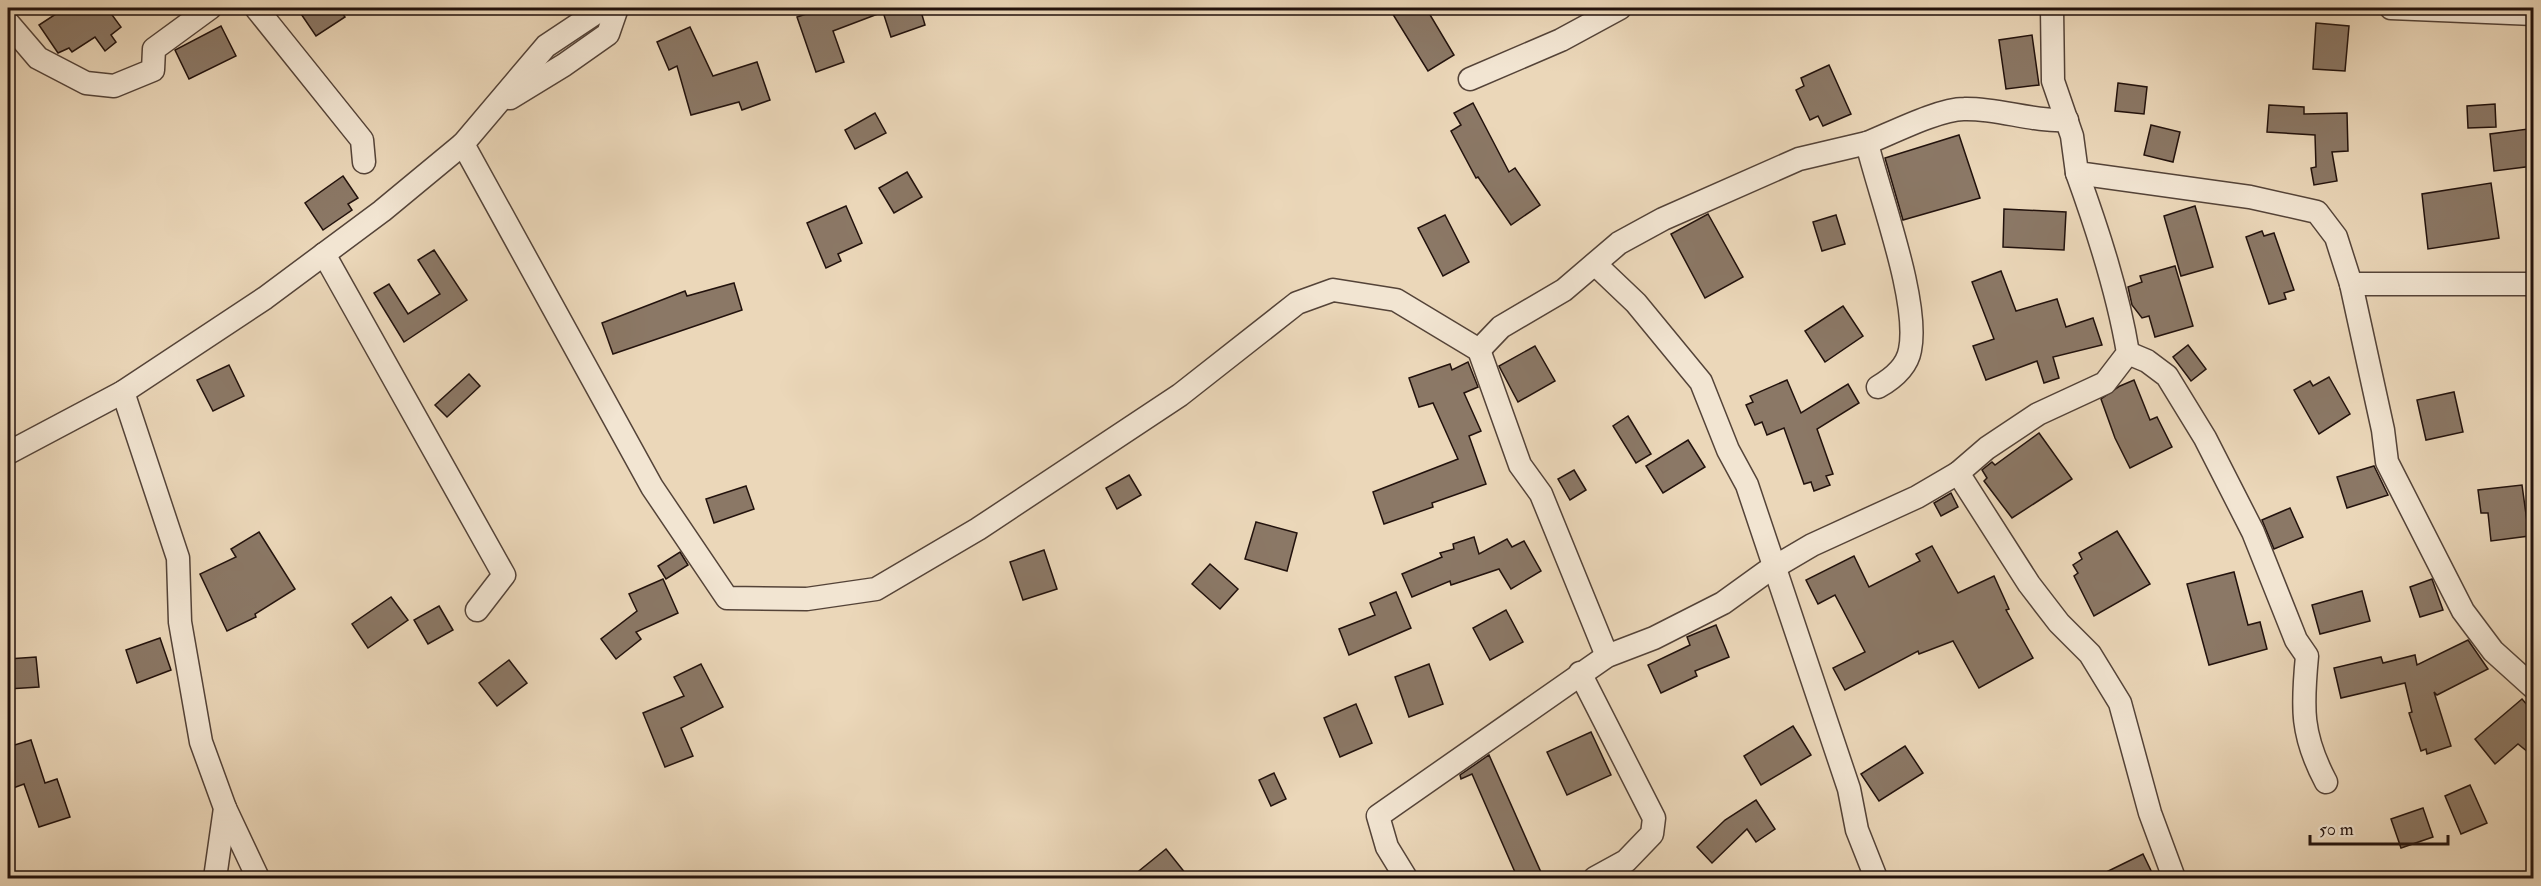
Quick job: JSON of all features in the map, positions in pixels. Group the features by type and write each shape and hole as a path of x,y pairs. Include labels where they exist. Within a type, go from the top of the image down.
{"street":[{"path":"8,23 38,58 86,84 114,86 153,70 154,49 210,8"},
{"path":"256,8 362,141 364,162"},
{"path":"8,453 123,392 265,298 382,211 463,144 546,46 603,8"},
{"path":"493,108 564,65 608,34 617,8"},
{"path":"1470,79 1561,40 1620,8"},
{"path":"1406,879 1387,847 1378,816 1607,656 1654,638 1723,603 1774,567 1812,545 1917,497 1958,473 1987,448 2038,414 2105,383 2128,353 2123,320 2093,216 2077,173 2067,120 2053,81 2052,8"},
{"path":"2391,8 2495,10 2534,14"},
{"path":"1479,350 1501,327 1564,290 1619,243 1663,219 1716,198 1742,183 1799,159 1867,142 1961,109 1993,110 2050,121 2067,120"},
{"path":"1867,142 1904,279 1910,314 1910,351 1896,377 1878,387"},
{"path":"463,144 652,487 727,598 807,598 876,589 978,529 1180,395 1297,303 1333,290 1396,300 1479,350 1520,465 1541,494 1607,656"},
{"path":"2077,173 2250,196 2317,212 2337,237 2351,284 2383,430 2387,462 2463,611 2493,651 2534,688"},
{"path":"324,254 504,575 477,610"},
{"path":"1595,264 1636,303 1701,382 1728,450 1747,485 1849,789 1857,830 1876,879"},
{"path":"2351,284 2534,284"},
{"path":"2128,353 2147,361 2167,376 2205,438 2253,532 2285,616 2307,656 2303,716 2312,755 2326,782"},
{"path":"123,392 178,558 180,622 201,742 225,808 258,879"},
{"path":"1958,473 2029,584 2059,623 2090,654 2120,703 2150,813 2174,879"},
{"path":"1580,673 1654,818 1652,834 1639,848 1626,861 1595,879"},
{"path":"215,879 225,808"}],"building":[{"path":"65,8 107,8 121,27 111,35 116,42 105,51 95,37 72,52 69,48 58,53 39,25"},
{"path":"297,8 339,8 345,17 316,36"},
{"path":"825,8 920,8 925,25 891,37 883,12 833,31 844,62 816,72 797,17"},
{"path":"1389,8 1426,8 1454,55 1428,71"},
{"path":"2316,23 2349,26 2345,71 2313,69"},
{"path":"221,26 236,56 189,79 175,50"},
{"path":"690,27 713,76 757,62 770,100 742,110 739,102 691,115 677,66 669,70 657,42"},
{"path":"2032,35 2039,85 2006,89 1999,40"},
{"path":"1829,65 1851,114 1823,126 1818,116 1810,120 1796,90 1804,86 1801,78"},
{"path":"2118,83 2147,87 2144,114 2115,111"},
{"path":"1473,103 1509,172 1515,168 1540,205 1511,225 1478,177 1476,178 1451,131 1461,125 1454,113"},
{"path":"2495,104 2496,127 2468,128 2467,106"},
{"path":"2269,105 2304,107 2304,114 2347,113 2348,151 2332,152 2337,181 2314,185 2311,168 2316,167 2315,135 2267,132"},
{"path":"875,113 886,133 855,149 845,130"},
{"path":"2151,125 2180,132 2173,162 2144,155"},
{"path":"2528,129 2533,166 2494,171 2490,134"},
{"path":"1959,135 1980,198 1903,220 1885,158"},
{"path":"907,172 922,197 894,213 879,188"},
{"path":"343,176 358,198 348,204 352,210 323,230 305,203"},
{"path":"2491,183 2499,238 2428,249 2422,194"},
{"path":"846,206 862,243 838,254 841,261 826,268 807,223"},
{"path":"2195,206 2213,267 2181,276 2164,216"},
{"path":"2004,209 2066,212 2064,250 2003,247"},
{"path":"1708,214 1743,277 1705,298 1671,234"},
{"path":"1445,215 1469,262 1443,276 1418,228"},
{"path":"1836,215 1845,244 1822,251 1813,222"},
{"path":"2262,231 2264,236 2274,233 2294,290 2284,293 2286,299 2269,304 2246,237"},
{"path":"434,250 467,300 404,342 374,293 389,284 408,314 440,294 418,260"},
{"path":"2175,266 2193,326 2155,337 2149,316 2142,318 2132,305 2128,287 2142,282 2140,276"},
{"path":"2001,271 2016,311 2057,299 2066,327 2093,318 2102,345 2053,357 2059,378 2044,383 2037,361 1986,380 1973,346 1994,339 1972,282"},
{"path":"734,283 742,310 613,354 602,323 685,291 687,296"},
{"path":"1843,306 1863,336 1825,362 1805,331"},
{"path":"2188,345 2206,369 2191,381 2173,357"},
{"path":"1535,346 1555,381 1518,402 1499,366"},
{"path":"1468,362 1478,387 1464,393 1481,431 1469,436 1486,484 1432,503 1433,507 1384,524 1373,492 1458,459 1433,403 1419,407 1409,378 1450,364 1452,370"},
{"path":"229,365 244,396 213,411 197,380"},
{"path":"469,374 480,386 447,417 435,405"},
{"path":"2329,377 2350,414 2319,434 2294,390 2310,381 2313,386"},
{"path":"1787,380 1801,413 1848,384 1859,403 1817,429 1833,474 1826,476 1830,485 1814,491 1811,482 1804,484 1784,428 1767,435 1762,422 1755,425 1746,405 1753,402 1750,396"},
{"path":"2134,380 2150,420 2157,417 2172,447 2130,468 2115,438 2101,399"},
{"path":"2454,392 2463,432 2426,440 2417,400"},
{"path":"1628,416 1651,454 1636,463 1613,426"},
{"path":"2039,433 2072,479 2012,518 1984,481 1987,478 1982,470 1992,462 1995,465"},
{"path":"1688,440 1705,467 1663,493 1646,466"},
{"path":"2374,466 2388,495 2347,508 2337,477"},
{"path":"1574,470 1586,490 1570,500 1558,479"},
{"path":"1129,475 1141,495 1117,509 1106,488"},
{"path":"2522,485 2529,536 2491,541 2488,513 2481,513 2478,490"},
{"path":"746,486 754,509 714,523 706,499"},
{"path":"1951,493 1958,507 1941,516 1934,503"},
{"path":"2290,508 2303,537 2274,549 2262,520"},
{"path":"1256,522 1297,533 1287,571 1245,559"},
{"path":"2117,531 2150,584 2094,616 2074,576 2078,573 2073,565 2082,559 2079,553"},
{"path":"259,532 295,589 255,614 256,617 227,631 200,574 236,557 231,549"},
{"path":"1474,537 1479,554 1507,539 1512,547 1524,541 1541,571 1511,589 1499,569 1451,585 1450,581 1412,597 1402,574 1442,557 1440,553 1454,549 1453,544"},
{"path":"1932,546 1958,593 1994,576 2009,609 2006,610 2033,658 1979,688 1953,641 1919,654 1918,651 1845,690 1833,668 1865,652 1835,595 1818,604 1806,580 1854,556 1869,587 1920,561 1916,554"},
{"path":"1044,550 1057,589 1023,600 1010,562"},
{"path":"680,552 688,565 666,579 658,566"},
{"path":"1210,564 1238,589 1220,609 1192,584"},
{"path":"2234,572 2248,625 2260,622 2267,649 2209,665 2187,584"},
{"path":"663,579 678,613 636,632 641,639 616,659 601,639 637,611 629,594"},
{"path":"2432,579 2443,610 2420,617 2410,587"},
{"path":"2362,591 2370,621 2320,634 2312,605"},
{"path":"1396,592 1411,628 1349,655 1339,629 1375,615 1370,603"},
{"path":"391,597 408,620 368,648 352,624"},
{"path":"439,606 453,630 428,644 414,620"},
{"path":"1506,610 1523,642 1490,660 1473,628"},
{"path":"1716,625 1729,657 1695,671 1697,676 1661,693 1648,665 1690,645 1687,637"},
{"path":"160,638 171,670 137,683 126,650"},
{"path":"2468,640 2488,669 2437,695 2434,692 2451,746 2427,754 2426,749 2421,751 2409,713 2412,712 2405,683 2341,698 2334,668 2381,657 2383,663 2415,655 2417,665"},
{"path":"36,657 39,687 8,689 8,659"},
{"path":"509,660 527,683 497,706 479,683"},
{"path":"701,664 723,707 681,728 693,756 665,767 643,713 684,696 674,677"},
{"path":"1429,664 1443,704 1409,717 1395,677"},
{"path":"2522,699 2534,713 2534,757 2518,744 2495,764 2475,739"},
{"path":"1356,704 1372,743 1340,757 1324,718"},
{"path":"1793,726 1811,755 1761,785 1744,756"},
{"path":"1591,732 1611,775 1567,795 1547,752"},
{"path":"31,740 45,783 57,779 70,817 39,827 24,784 8,790 8,747"},
{"path":"1905,746 1923,773 1879,801 1861,774"},
{"path":"1489,755 1544,879 1518,879 1472,774 1461,779 1460,775"},
{"path":"1274,773 1286,799 1271,806 1259,780"},
{"path":"2470,785 2487,823 2461,834 2445,796"},
{"path":"1756,800 1775,829 1756,842 1747,829 1712,863 1697,847 1725,820"},
{"path":"2423,808 2433,837 2401,848 2391,819"},
{"path":"1166,849 1190,879 1129,879"},
{"path":"2143,854 2155,879 2092,879"}]}
